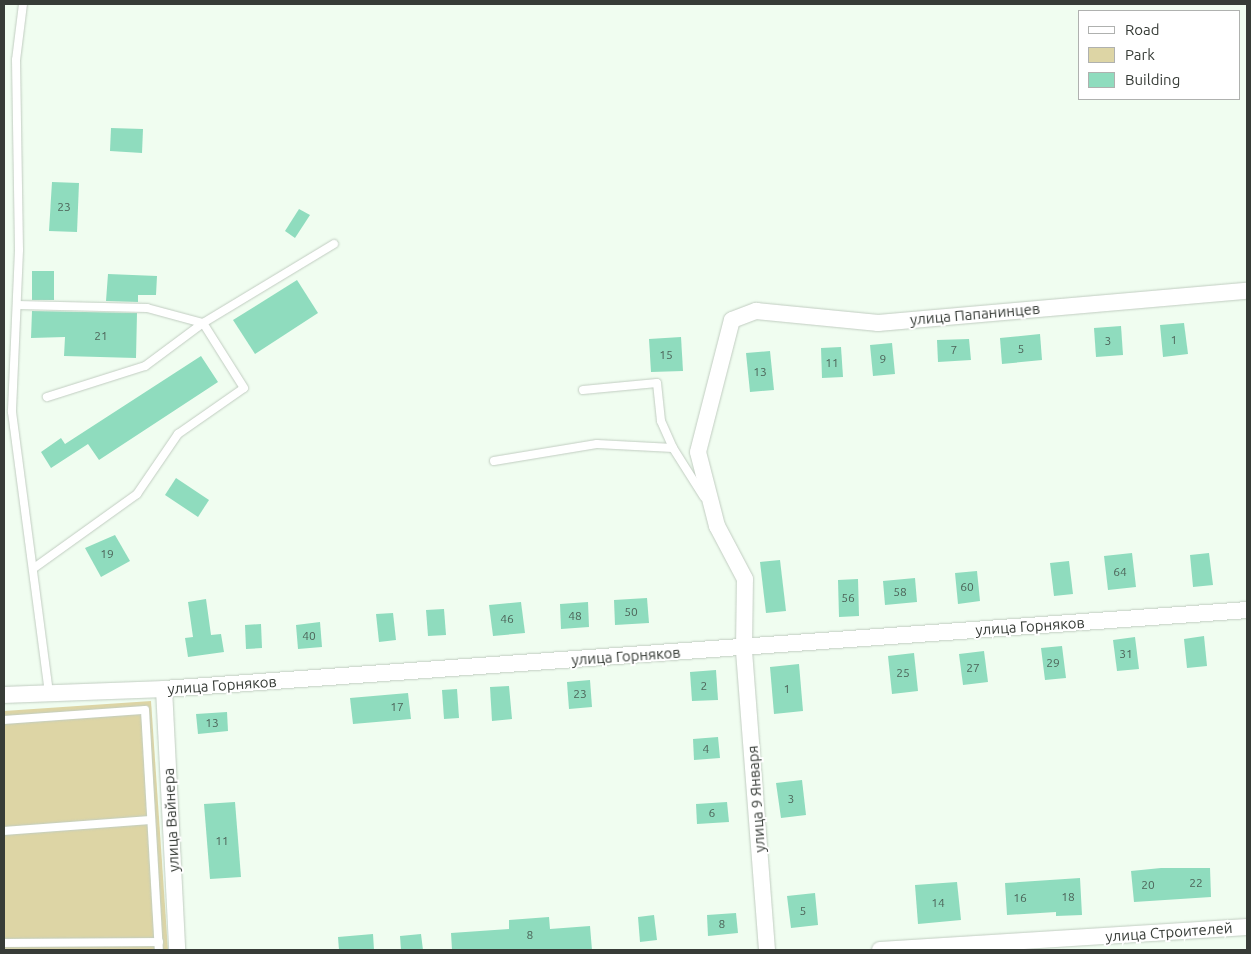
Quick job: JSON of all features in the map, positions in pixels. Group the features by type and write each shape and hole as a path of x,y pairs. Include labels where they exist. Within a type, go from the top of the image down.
{"street":[{"name":"улица Папанинцев","path":"723,347 732,320 756,311 878,323 1247,291"},
{"name":"улица 9 Января","path":"723,347 698,452 714,514 745,579 744,648 767,950"},
{"name":"улица Горняков","path":"4,695 164,689 1247,610"},
{"name":"улица Вайнера","path":"164,689 177,950"},
{"name":"улица Строителей","path":"880,950 1247,927"}],"lane":[{"path":"23,4 16,60 17,305 12,412 49,692"},
{"path":"47,396 145,366 203,323 334,244"},
{"path":"17,305 147,308 203,323 244,388 178,434 137,494 34,568"},
{"path":"583,390 657,383 661,421 673,448 714,514"},
{"path":"494,461 597,444 673,448"},
{"path":"4,720 144,710 159,946 4,943"},
{"path":"4,831 150,820"}],"green space":[{"path":"151,701 168,950 4,950 4,711"}],"building":[{"path":"111,128 143,129 142,153 110,151"},
{"path":"52,182 79,183 77,232 49,231"},
{"path":"299,209 310,215 295,238 285,231"},
{"path":"32,271 54,271 54,300 32,300"},
{"path":"108,274 157,276 156,295 138,295 138,302 106,301"},
{"path":"297,280 318,313 255,354 233,320"},
{"path":"32,311 137,313 136,358 64,356 65,337 31,338"},
{"path":"1184,323 1188,354 1163,357 1160,325"},
{"path":"1121,326 1123,355 1096,357 1094,328"},
{"path":"1040,334 1042,360 1002,364 1000,338"},
{"path":"681,337 683,371 651,372 649,339"},
{"path":"969,339 971,360 938,362 937,340"},
{"path":"892,343 895,374 873,376 870,345"},
{"path":"841,347 843,377 822,378 821,348"},
{"path":"770,351 774,390 750,392 746,353"},
{"path":"201,356 218,382 99,460 88,444 51,468 41,452 61,438 65,444"},
{"path":"176,478 209,500 198,517 165,495"},
{"path":"115,535 130,561 101,577 85,548"},
{"path":"1132,553 1136,587 1108,590 1104,556"},
{"path":"1209,553 1213,585 1193,587 1190,555"},
{"path":"780,560 786,611 766,613 760,562"},
{"path":"1069,561 1073,594 1054,596 1050,563"},
{"path":"977,571 980,601 958,604 955,573"},
{"path":"915,578 917,602 885,605 883,581"},
{"path":"858,579 859,616 839,617 838,580"},
{"path":"647,598 649,623 615,625 614,600"},
{"path":"206,599 211,635 221,634 224,652 188,657 185,638 193,637 188,602"},
{"path":"521,602 525,633 493,636 489,605"},
{"path":"588,602 589,627 561,629 560,604"},
{"path":"444,609 446,635 428,636 426,610"},
{"path":"393,613 396,640 379,642 376,614"},
{"path":"320,622 322,647 298,649 296,625"},
{"path":"261,624 262,648 246,649 245,625"},
{"path":"1204,636 1207,666 1187,668 1184,639"},
{"path":"1135,637 1139,669 1117,671 1113,640"},
{"path":"1062,646 1066,678 1045,680 1041,648"},
{"path":"984,651 988,682 963,685 959,654"},
{"path":"914,653 918,691 892,694 888,656"},
{"path":"799,664 803,711 774,714 770,667"},
{"path":"716,670 718,700 692,701 690,672"},
{"path":"590,680 592,707 569,709 567,682"},
{"path":"509,686 512,719 492,721 490,687"},
{"path":"457,689 459,718 444,719 442,690"},
{"path":"408,693 411,719 353,724 350,698"},
{"path":"227,712 228,731 198,734 196,714"},
{"path":"718,737 720,758 694,760 693,739"},
{"path":"802,780 806,815 781,818 776,783"},
{"path":"235,802 241,877 210,879 204,804"},
{"path":"727,802 729,822 697,824 696,804"},
{"path":"1161,868 1210,868 1211,897 1134,902 1131,871"},
{"path":"1080,878 1082,915 1056,916 1056,912 1007,915 1005,883"},
{"path":"957,882 961,920 918,924 915,885"},
{"path":"815,893 818,925 791,928 787,896"},
{"path":"736,913 738,933 708,936 707,915"},
{"path":"654,915 657,940 640,942 638,917"},
{"path":"549,917 550,929 590,926 592,950 452,950 451,933 509,929 509,920"},
{"path":"373,934 374,950 339,950 338,937"},
{"path":"421,934 423,950 401,950 400,936"}]}
